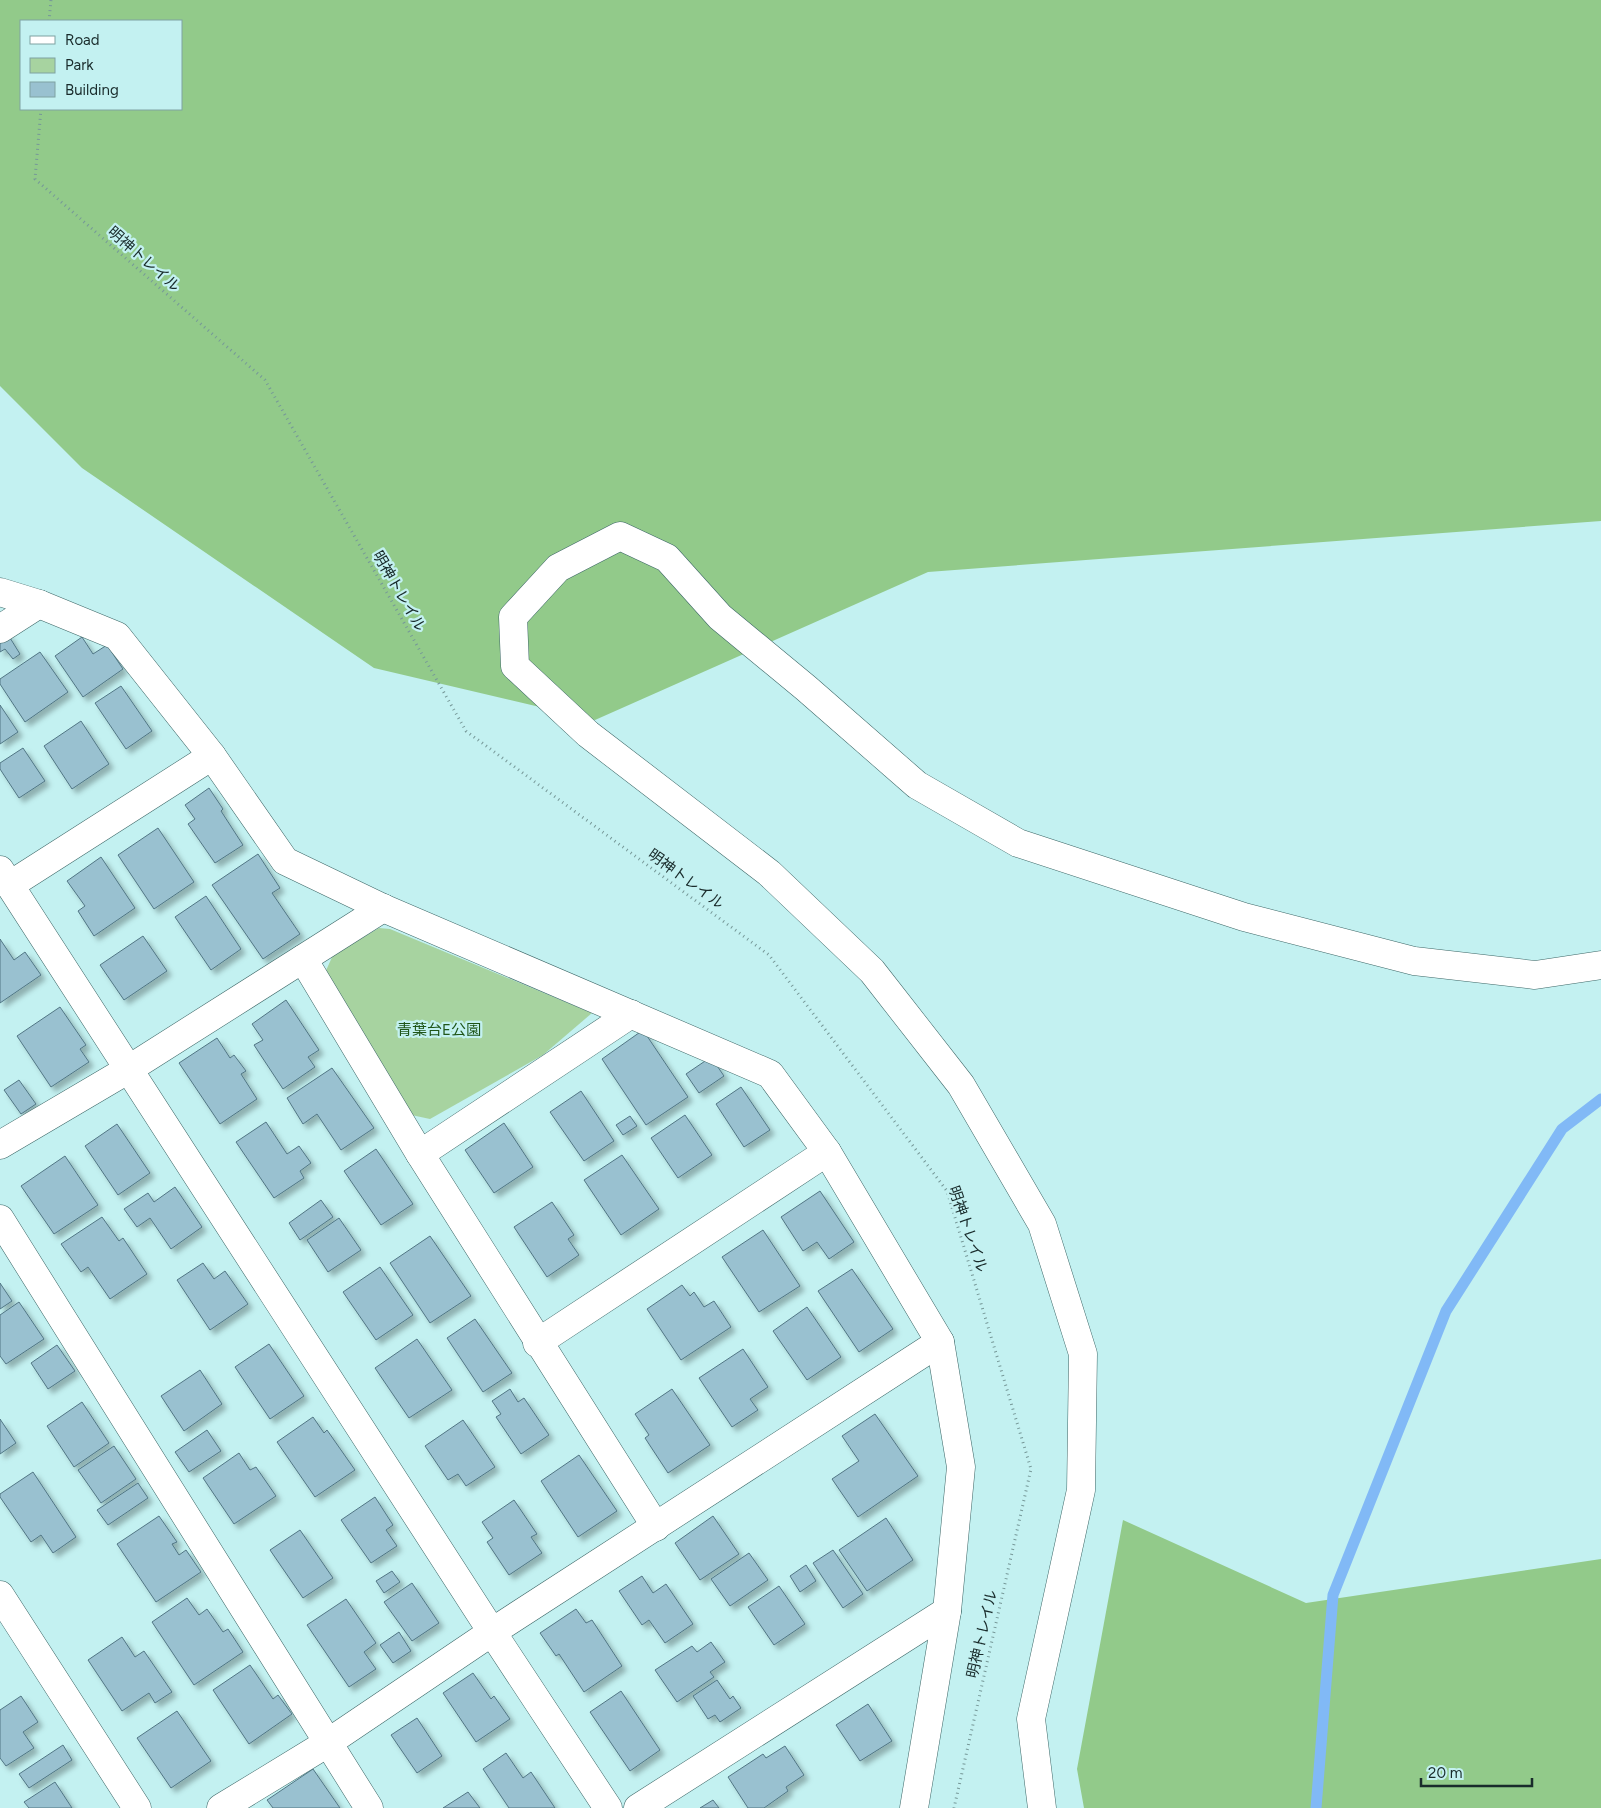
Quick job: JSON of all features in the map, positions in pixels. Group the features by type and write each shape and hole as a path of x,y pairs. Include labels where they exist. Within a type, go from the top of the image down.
{"street":[{"path":"1042,1808 1030,1719 1081,1490 1083,1354 1042,1224 961,1085 872,971 769,873 588,734 515,666 513,617 558,568 620,536 667,558 720,617 806,688 918,785 1018,843 1244,918 1414,961 1535,975 1601,965"},
{"path":"0,592 39,604 117,636 212,756 285,861 383,908 770,1074 827,1152 940,1342 961,1467 947,1611 914,1808"},
{"path":"0,628 39,604"},
{"path":"212,756 5,877 492,1632 608,1808"},
{"path":"0,1145 129,1069 383,908"},
{"path":"303,960 537,1343 656,1527"},
{"path":"420,1154 631,1014"},
{"path":"537,1343 827,1152"},
{"path":"0,1219 326,1744 369,1808"},
{"path":"221,1808 326,1744 492,1632 940,1342"},
{"path":"0,1595 137,1808"},
{"path":"638,1808 947,1611"}],"path":[{"path":"49,20 51,0"},
{"name":"明神トレイル","path":"41,110 35,179 265,380 466,731 769,955 947,1191 1031,1468 954,1808"}],"green space":[{"path":"0,0 1601,0 1601,521 928,572 595,720 374,668 82,468 0,386"},
{"name":"青葉台E公園","path":"379,928 390,929 592,1013 543,1055 430,1119 402,1113 324,975 333,955"},
{"path":"1123,1520 1306,1603 1601,1559 1601,1808 1084,1808 1077,1769"}],"building":[{"path":"7,633 20,654 13,659 5,649 0,652 0,638"},
{"path":"82,637 93,654 107,645 123,669 83,697 55,656"},
{"path":"40,652 68,692 25,722 0,684 0,679"},
{"path":"121,686 152,731 126,749 95,703"},
{"path":"0,705 18,732 0,744"},
{"path":"81,721 109,764 72,789 44,746"},
{"path":"23,748 45,781 19,798 0,769 0,763"},
{"path":"209,788 243,845 215,863 188,824 195,819 185,805"},
{"path":"158,828 194,882 154,909 118,855"},
{"path":"258,854 280,888 272,893 300,934 263,959 212,885"},
{"path":"101,857 135,908 94,936 78,911 85,906 67,881"},
{"path":"206,896 241,949 211,970 175,917"},
{"path":"143,936 167,971 124,1000 100,965"},
{"path":"0,939 14,960 25,952 41,975 0,1003"},
{"path":"286,1000 319,1050 308,1057 315,1067 283,1089 254,1045 263,1040 252,1024"},
{"path":"60,1007 86,1045 80,1049 89,1062 51,1087 17,1036"},
{"path":"643,1030 688,1097 646,1125 602,1059"},
{"path":"217,1038 230,1058 234,1055 246,1071 241,1074 257,1099 220,1124 179,1063"},
{"path":"711,1057 724,1076 699,1093 686,1074"},
{"path":"332,1068 374,1128 341,1150 317,1114 303,1124 287,1098"},
{"path":"19,1080 36,1104 21,1114 4,1090"},
{"path":"741,1087 770,1130 744,1147 716,1104"},
{"path":"581,1091 614,1141 584,1161 550,1112"},
{"path":"685,1115 712,1155 678,1178 651,1138"},
{"path":"630,1116 637,1126 623,1135 616,1125"},
{"path":"266,1122 287,1154 299,1146 311,1163 300,1171 304,1178 274,1198 236,1142"},
{"path":"504,1123 533,1167 494,1193 465,1150"},
{"path":"117,1124 150,1173 118,1195 85,1146"},
{"path":"376,1149 413,1204 381,1225 344,1171"},
{"path":"622,1155 659,1209 621,1235 584,1180"},
{"path":"65,1156 98,1205 54,1234 21,1186"},
{"path":"175,1187 202,1227 171,1249 150,1218 137,1227 124,1209 148,1193 154,1202"},
{"path":"820,1191 854,1242 829,1259 817,1242 803,1251 781,1217"},
{"path":"321,1200 333,1217 300,1240 289,1223"},
{"path":"552,1202 574,1235 568,1239 579,1255 547,1277 514,1227"},
{"path":"102,1217 119,1241 123,1238 147,1274 110,1299 88,1267 81,1272 61,1244"},
{"path":"339,1218 361,1250 328,1272 307,1240"},
{"path":"763,1230 800,1286 759,1312 722,1257"},
{"path":"430,1236 471,1296 430,1323 390,1263"},
{"path":"203,1263 214,1279 225,1271 248,1304 210,1330 177,1280"},
{"path":"380,1267 413,1315 376,1340 343,1292"},
{"path":"852,1269 893,1329 859,1352 818,1291"},
{"path":"0,1283 12,1301 0,1309"},
{"path":"682,1285 690,1296 694,1292 704,1307 714,1301 731,1327 681,1360 647,1309"},
{"path":"19,1302 44,1339 6,1364 0,1356 0,1315"},
{"path":"807,1307 841,1357 807,1380 773,1331"},
{"path":"475,1319 512,1373 483,1392 447,1338"},
{"path":"417,1339 452,1390 409,1418 375,1368"},
{"path":"269,1344 304,1396 270,1419 235,1367"},
{"path":"57,1345 75,1371 48,1389 31,1363"},
{"path":"743,1349 768,1387 750,1399 758,1410 732,1427 699,1378"},
{"path":"200,1370 222,1404 184,1431 161,1396"},
{"path":"510,1389 518,1402 524,1398 549,1435 521,1454 496,1417 501,1414 492,1401"},
{"path":"672,1389 710,1445 668,1473 645,1438 649,1435 635,1414"},
{"path":"82,1402 109,1443 74,1467 47,1426"},
{"path":"875,1414 918,1476 858,1517 832,1479 859,1461 842,1436"},
{"path":"313,1417 324,1433 327,1430 355,1470 315,1497 277,1442"},
{"path":"0,1419 16,1443 0,1454"},
{"path":"463,1420 495,1467 466,1486 458,1474 448,1480 425,1446"},
{"path":"207,1430 221,1451 189,1472 175,1452"},
{"path":"114,1446 136,1479 101,1503 78,1470"},
{"path":"239,1453 250,1470 256,1467 276,1496 234,1524 203,1478"},
{"path":"579,1455 617,1511 578,1537 541,1481"},
{"path":"33,1472 76,1537 53,1553 41,1535 31,1542 0,1497 0,1494"},
{"path":"138,1483 148,1498 108,1525 97,1510"},
{"path":"375,1497 393,1525 386,1530 397,1546 371,1563 341,1520"},
{"path":"514,1500 537,1534 531,1537 542,1553 509,1575 487,1542 493,1538 482,1522"},
{"path":"159,1516 177,1542 172,1544 179,1555 186,1550 201,1572 156,1602 117,1544"},
{"path":"713,1516 739,1554 700,1580 675,1543"},
{"path":"886,1518 913,1560 867,1591 839,1550"},
{"path":"300,1530 333,1578 303,1598 270,1550"},
{"path":"833,1550 863,1594 843,1608 813,1563"},
{"path":"749,1553 768,1580 730,1606 711,1579"},
{"path":"806,1565 816,1581 800,1592 790,1576"},
{"path":"392,1571 400,1582 384,1593 376,1581"},
{"path":"642,1576 653,1593 666,1584 693,1624 665,1643 649,1620 642,1625 619,1591"},
{"path":"412,1583 439,1623 412,1641 384,1602"},
{"path":"779,1586 805,1624 774,1645 748,1607"},
{"path":"187,1598 199,1615 207,1609 223,1632 228,1629 243,1652 194,1685 152,1622"},
{"path":"346,1599 376,1643 364,1652 376,1669 349,1687 307,1625"},
{"path":"576,1609 586,1623 592,1620 622,1666 584,1692 559,1654 556,1656 540,1633"},
{"path":"399,1632 411,1651 393,1663 380,1645"},
{"path":"122,1637 135,1657 144,1651 172,1692 155,1703 149,1693 122,1711 88,1660"},
{"path":"711,1642 725,1662 710,1672 714,1677 677,1702 655,1670 692,1646 697,1652"},
{"path":"250,1665 273,1699 278,1695 292,1714 249,1744 213,1690"},
{"path":"473,1673 491,1699 494,1696 510,1719 476,1742 443,1693"},
{"path":"717,1680 730,1699 733,1696 741,1708 720,1722 715,1715 708,1719 693,1696"},
{"path":"621,1691 660,1750 630,1771 590,1712"},
{"path":"21,1696 38,1722 23,1732 34,1748 6,1766 0,1758 0,1710"},
{"path":"868,1704 892,1741 860,1761 836,1725"},
{"path":"177,1711 211,1761 171,1788 137,1738"},
{"path":"417,1718 442,1756 417,1773 391,1735"},
{"path":"63,1745 72,1760 29,1788 19,1774"},
{"path":"785,1746 804,1775 786,1787 788,1791 764,1808 748,1808 728,1777 763,1754 766,1758"},
{"path":"506,1753 523,1778 531,1772 555,1808 509,1808 483,1769"},
{"path":"313,1769 340,1808 273,1808 267,1800"},
{"path":"55,1782 72,1808 29,1808 24,1802"},
{"path":"468,1792 480,1808 443,1808"},
{"path":"713,1800 719,1808 700,1808"}],"waterway":[{"path":"1316,1808 1333,1595 1446,1311 1562,1129 1601,1099"}]}
